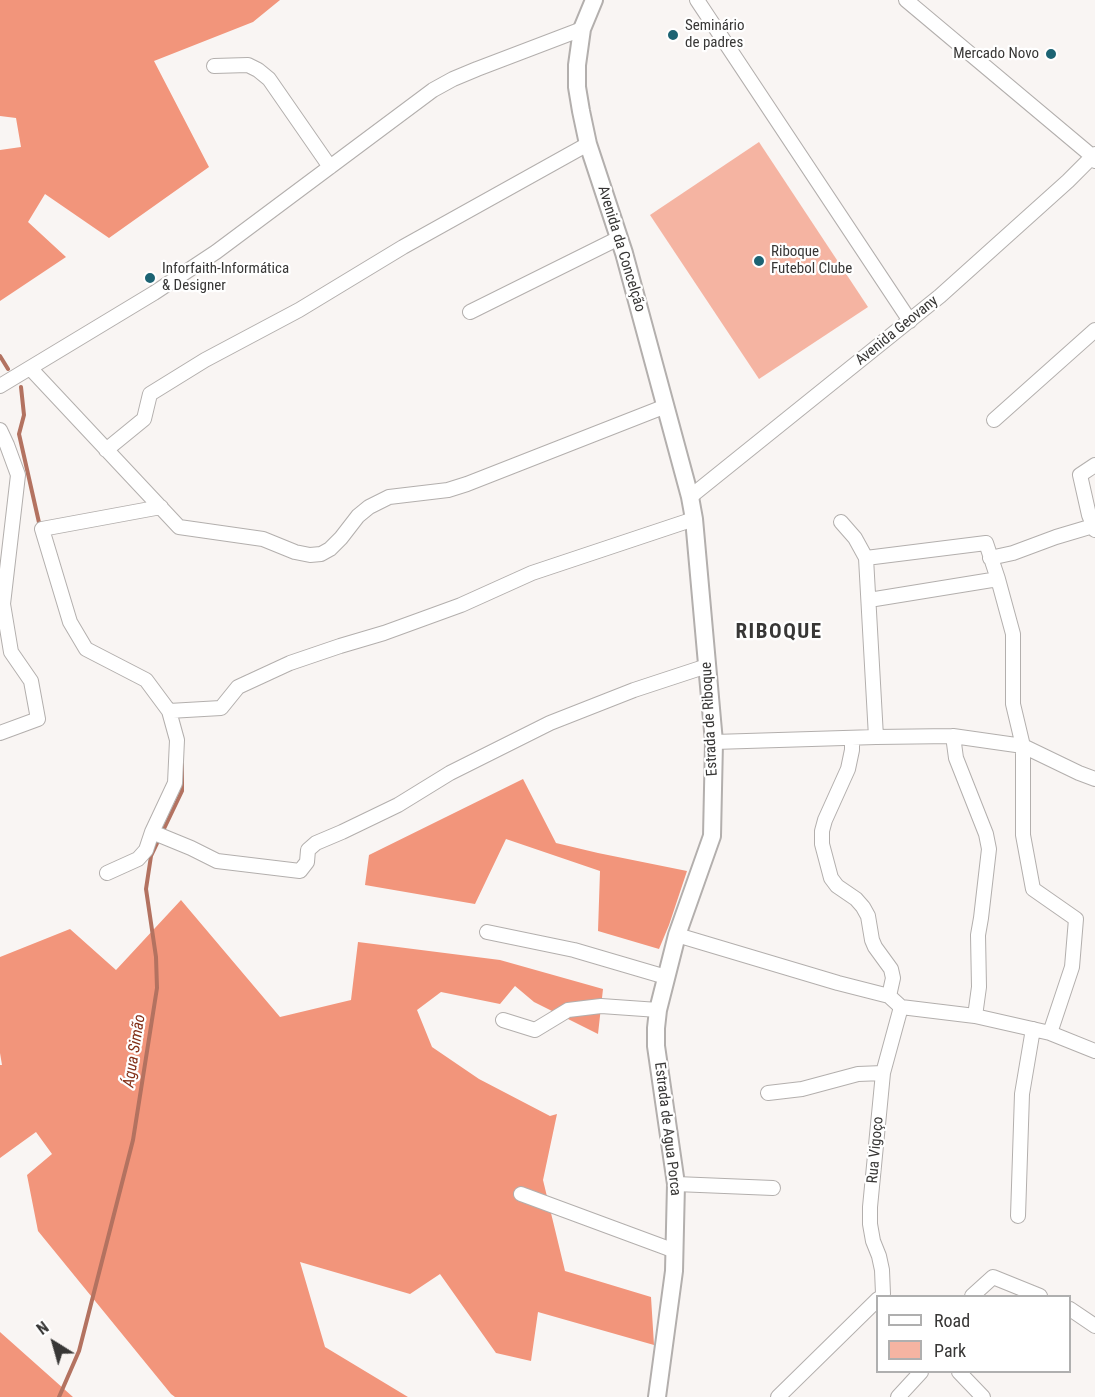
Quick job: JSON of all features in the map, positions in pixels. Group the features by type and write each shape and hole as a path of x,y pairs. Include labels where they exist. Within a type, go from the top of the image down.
{"main road":[{"name":"Avenida da Concelção","path":"594,0 582,29 577,64 581,111 588,144 619,238 690,497"},
{"name":"Estrada de Riboque","path":"677,935 712,836 714,742 694,519 690,497"},
{"name":"Estrada de Agua Porca","path":"657,1397 675,1271 676,1184 656,1046 658,1010 677,935"}],"street":[{"path":"697,0 910,321"},
{"path":"906,0 1094,157"},
{"path":"0,386 154,293 216,252 433,90 453,78 582,29"},
{"path":"214,66 248,65 269,79 330,166"},
{"path":"106,450 144,419 150,394 205,360 299,310 403,247 588,144"},
{"name":"Avenida Geovany","path":"690,497 910,321 1094,157"},
{"path":"470,312 619,238"},
{"path":"994,420 1095,330"},
{"path":"30,368 179,527 263,539 295,552 310,555 321,554 330,549 358,516 369,507 389,497 448,490 467,484 666,406"},
{"path":"0,430 18,475 3,604 10,652 31,681 38,719 0,733"},
{"path":"990,558 1013,553 1056,537 1094,528 1080,475 1095,465"},
{"path":"107,873 138,859 146,850 175,783 177,740 169,711 146,680 86,649 70,622 42,529 161,507"},
{"path":"169,711 221,708 238,687 290,663 461,605 532,573 694,519"},
{"path":"841,522 855,538 866,558 876,737"},
{"path":"866,558 986,543 1013,634 1013,704 1023,746 1023,835 1033,889 1076,919 1072,967 1050,1033"},
{"path":"869,600 998,579"},
{"path":"152,832 217,861 300,871 307,862 308,850 316,843 398,805 459,768 550,723 634,690 707,666"},
{"path":"953,736 956,758 986,834 989,849 978,935 979,987 975,1016"},
{"path":"714,742 953,736 1023,746 1095,779"},
{"path":"852,738 848,769 825,820 822,844 831,878 837,886 856,899 868,916 875,947 891,969 893,978 889,996"},
{"path":"487,932 574,950 666,977"},
{"path":"677,935 889,996 901,1007 975,1016 1033,1029 1050,1033 1095,1051"},
{"path":"502,1020 535,1030 568,1010 601,1006 658,1010"},
{"name":"Rua Vigoço","path":"881,1295 882,1270 870,1224 883,1073 901,1007"},
{"path":"1018,1216 1022,1094 1033,1029"},
{"path":"768,1093 802,1089 858,1074 883,1073"},
{"path":"676,1184 773,1188"},
{"path":"521,1194 675,1251"},
{"path":"973,1295 993,1277 1038,1295"},
{"path":"778,1397 876,1301"},
{"path":"1071,1310 1095,1326"},
{"path":"898,1397 919,1373"},
{"path":"961,1373 983,1397"}],"green space":[{"name":"Riboque Futebol Clube","path":"759,142 868,307 759,379 650,215"}],"shaded area":[{"path":"0,0 280,0 253,22 154,61 209,167 109,238 45,194 28,222 66,257 0,301 0,150 21,147 16,118 0,116"},
{"path":"523,779 556,843 687,871 659,949 598,931 600,871 506,839 475,904 365,885 369,855"},
{"path":"181,900 280,1017 351,1000 358,942 500,960 603,989 598,1034 534,1002 515,986 500,1004 441,992 417,1010 432,1047 479,1079 550,1116 557,1114 543,1180 565,1271 651,1297 654,1345 538,1312 531,1361 496,1353 440,1274 410,1294 300,1262 325,1347 408,1397 175,1397 171,1394 38,1231 27,1175 52,1154 36,1132 0,1158 0,1065 2,1065 0,957 70,929 116,970"},
{"path":"0,1332 73,1397 0,1397"}],"waterway":[{"path":"0,356 8,369"},
{"path":"21,387 24,415 19,434 40,527"},
{"name":"Água Simão","path":"59,1397 79,1351 133,1140 157,988 156,957 146,889 151,856 182,791 182,764"}],"place":[{"name":"Seminário de padres","path":"673,35"},
{"name":"Mercado Novo","path":"1051,54"},
{"name":"Riboque Futebol Clube","path":"759,261"},
{"name":"Inforfaith-Informática & Designer","path":"150,278"}],"district":[{"name":"RIBOQUE","path":"779,633"}]}
